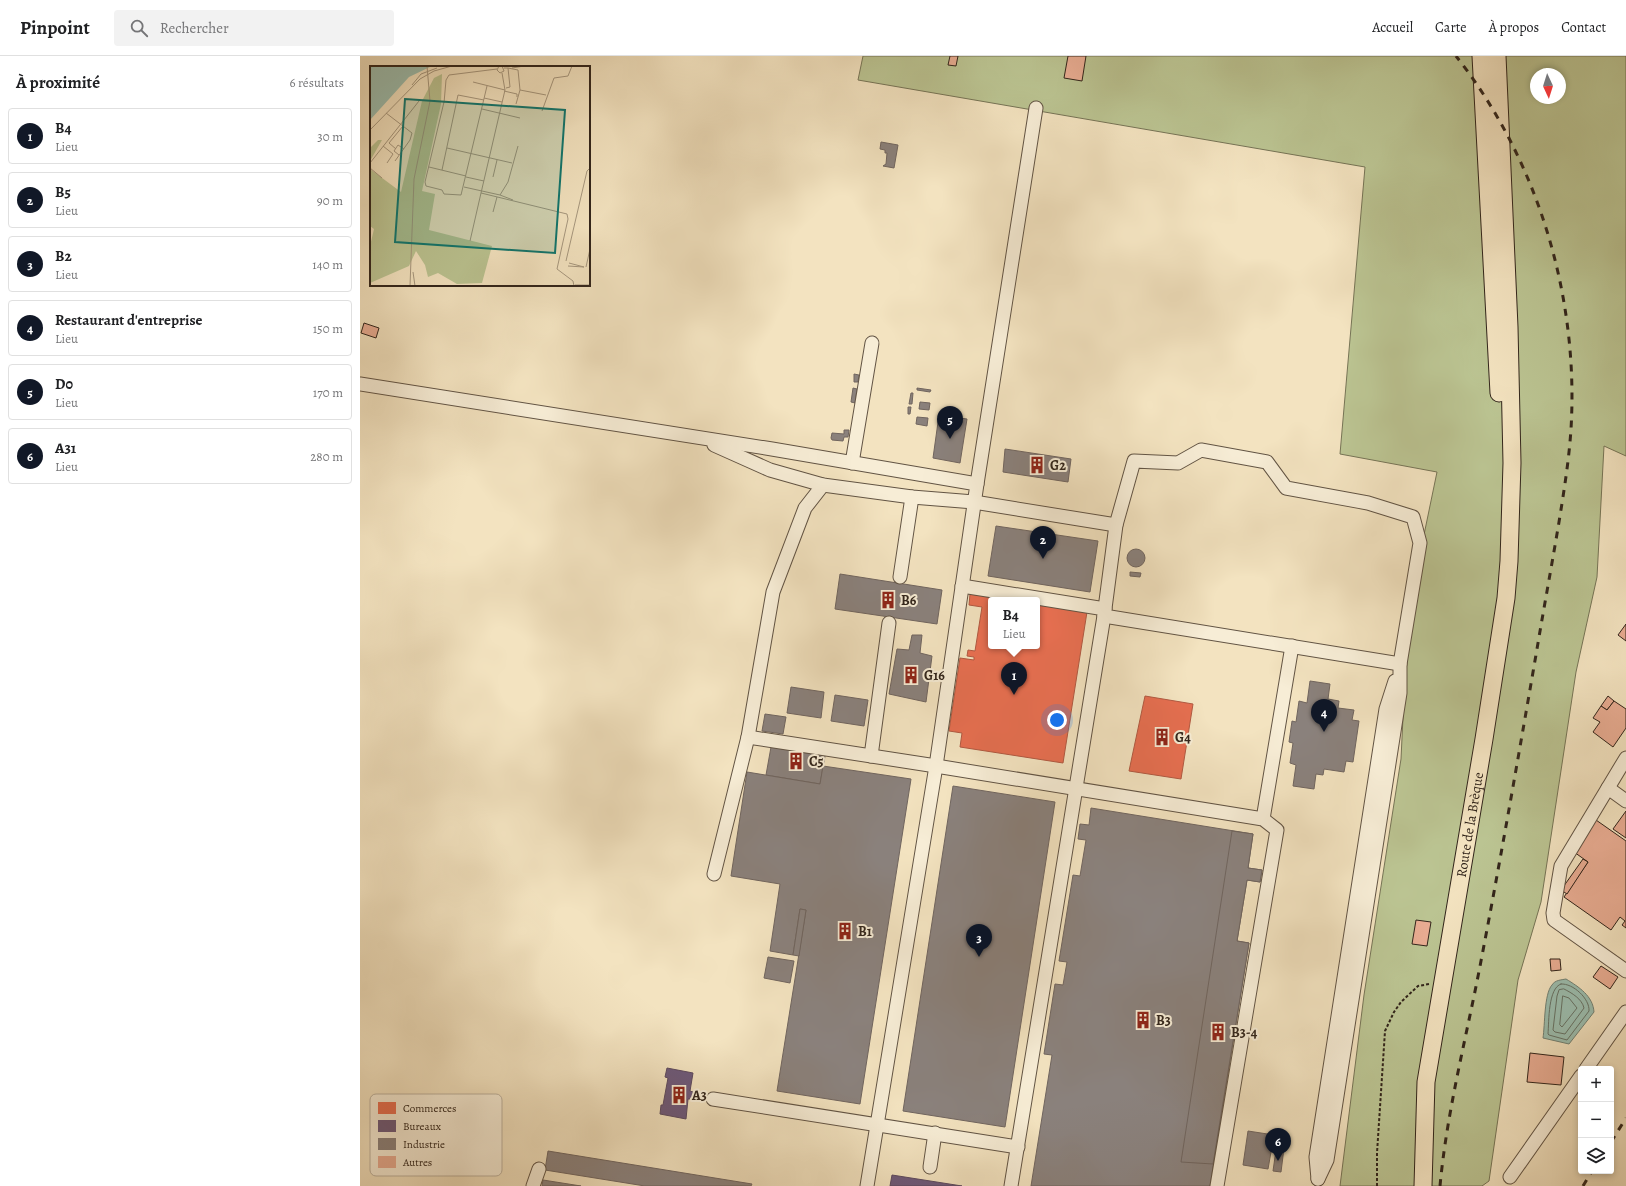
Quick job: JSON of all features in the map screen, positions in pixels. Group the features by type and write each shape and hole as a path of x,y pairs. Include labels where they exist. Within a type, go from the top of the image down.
{"main road":[{"path":"1481,56 1508,561"},
{"name":"Route de la Brèque","path":"1423,1186 1426,1082 1506,598 1512,463 1509,327 1497,56"}],"street":[{"path":"867,1186 936,766 974,502 1036,108"},
{"path":"852,463 872,343"},
{"path":"360,384 772,449 977,484"},
{"path":"698,438 770,470 823,485 912,498 974,502 1116,525"},
{"path":"1011,1186 1076,789 1116,525 1134,461 1178,463 1201,450 1267,462 1286,488 1368,503 1413,516 1420,543 1400,664 1386,709 1316,1156 1318,1182"},
{"path":"714,874 748,737 773,592 804,508 823,485"},
{"path":"900,577 912,498"},
{"path":"962,586 1022,597"},
{"path":"1040,600 1400,664"},
{"path":"871,756 889,623"},
{"path":"1264,819 1292,646"},
{"path":"748,737 1264,819 1277,830 1217,1186"},
{"path":"1626,758 1561,866 1553,913 1554,920 1626,971"},
{"path":"1608,788 1626,801"},
{"path":"1588,1066 1626,1012"},
{"path":"1510,1177 1578,1080"},
{"path":"713,1099 1018,1147"},
{"path":"930,1166 935,1133"},
{"path":"533,1186 539,1169"}],"path":[{"path":"1377,1186 1377,1153 1385,1031 1394,1012 1405,998 1418,986 1434,983"}],"green space":[{"path":"863,56 1626,56 1626,456 1604,446 1597,577 1576,672 1541,902 1518,980 1489,1181 1482,1186 1340,1186 1364,995 1401,759 1408,612 1437,472 1340,454 1365,167 858,80"}],"water":[{"path":"1566,979 1584,992 1591,1001 1594,1012 1569,1044 1543,1038 1546,1002 1549,989 1558,980"}],"building: Commerces":[{"path":"970,594 990,597 988,597 988,649 1040,649 1040,604 1087,612 1063,763 960,747 962,733 949,731 960,658 974,660 974,657 967,656 968,650 975,651 982,607 969,605"},
{"name":"G4","path":"1145,696 1193,704 1181,779 1129,771"}],"building: Bureaux":[{"name":"A3","path":"667,1068 693,1073 690,1091 693,1092 692,1099 688,1099 686,1119 660,1114 668,1078 665,1077"},
{"path":"892,1175 962,1186 890,1186"}],"building: Industrie":[{"path":"881,142 898,145 894,168 883,166 886,164 887,153 885,153 885,150 880,149"},
{"path":"854,374 859,375 858,382 854,382"},
{"path":"853,388 857,389 855,403 851,402"},
{"path":"917,388 931,390 930,392 917,390"},
{"path":"911,393 913,393 912,404 909,404"},
{"path":"920,402 930,403 929,410 919,409"},
{"path":"908,407 911,407 910,414 908,414"},
{"path":"939,415 967,419 960,463 933,458"},
{"path":"917,417 928,418 927,426 916,424"},
{"path":"844,430 849,430 848,437 844,437 843,441 832,440 832,433 844,434"},
{"name":"G2","path":"1005,449 1071,459 1068,482 1003,472"},
{"path":"996,526 1098,541 1090,592 988,576"},
{"path":"1136,549 1142,552 1145,558 1142,564 1136,567 1130,564 1127,558 1130,552"},
{"path":"1130,572 1141,573 1140,577 1130,576"},
{"name":"B6","path":"840,574 942,590 937,624 835,609"},
{"name":"G16","path":"912,635 922,635 920,653 932,656 926,702 889,694 897,649 909,650"},
{"path":"1310,681 1330,684 1328,699 1339,701 1338,708 1354,710 1352,720 1359,721 1353,762 1346,761 1344,772 1324,769 1323,775 1316,774 1314,789 1293,786 1296,765 1290,763 1293,743 1289,742 1292,721 1296,722 1299,701 1307,703"},
{"path":"791,687 824,692 821,718 787,713"},
{"path":"835,695 868,700 864,726 831,721"},
{"path":"765,714 786,717 783,734 762,731"},
{"name":"C5","path":"771,747 825,756 820,784 766,775"},
{"name":"B1","path":"823,766 911,779 860,1104 777,1091 806,910 800,909 793,955 770,951 780,884 731,876 747,772 820,784"},
{"path":"953,786 1055,802 1005,1127 903,1111"},
{"name":"B3","path":"1091,808 1253,834 1248,868 1262,870 1260,882 1247,880 1237,941 1249,943 1210,1186 1031,1186 1052,1055 1044,1054 1055,984 1063,985 1067,962 1059,961 1073,875 1080,876 1086,840 1078,839 1080,824 1089,825"},
{"name":"B3-4","path":"1232,831 1253,834 1248,868 1262,870 1260,882 1247,880 1237,941 1249,943 1213,1164 1181,1162"},
{"path":"800,909 806,910 799,956 793,955"},
{"path":"768,957 794,961 790,983 764,978"},
{"path":"1248,1131 1274,1135 1268,1169 1243,1165"},
{"path":"1280,1147 1284,1148 1281,1172 1273,1171 1276,1150 1280,1151"},
{"path":"548,1151 752,1184 751,1186 645,1186 545,1170"},
{"path":"543,1180 581,1186 542,1186"}],"building: Autres":[{"path":"950,56 958,56 956,66 948,65"},
{"path":"1068,56 1086,56 1082,81 1064,78"},
{"path":"364,323 379,328 376,338 361,333"},
{"path":"1626,624 1626,641 1618,635"},
{"path":"1608,696 1614,701 1607,710 1601,706"},
{"path":"1614,701 1626,709 1626,728 1613,747 1593,732 1600,722 1593,718 1601,706 1607,710"},
{"path":"1626,811 1626,838 1613,829"},
{"path":"1596,820 1626,841 1626,928 1622,925 1625,921 1620,917 1611,930 1564,897 1588,862 1574,852"},
{"path":"1583,859 1588,862 1567,894 1561,890"},
{"path":"1416,920 1431,922 1427,946 1412,944"},
{"path":"1550,959 1560,959 1561,970 1551,971"},
{"path":"1601,966 1618,977 1610,989 1593,977"},
{"path":"1530,1053 1564,1057 1561,1085 1527,1082"}],"railway":[{"path":"1440,1186 1452,1101 1476,989 1496,883 1559,522 1570,441 1572,379 1568,330 1560,280 1547,232 1531,185 1510,140 1485,96 1456,56"},
{"path":"1614,1138 1626,1118"},
{"path":"1583,1186 1590,1174"}],"place":[{"name":"D0","path":"950,439"},
{"name":"G2","path":"1037,465"},
{"name":"B5","path":"1043,559"},
{"name":"B6","path":"888,600"},
{"name":"G16","path":"911,675"},
{"name":"B4","path":"1014,695"},
{"name":"Restaurant d'entreprise","path":"1324,732"},
{"name":"G4","path":"1162,737"},
{"name":"C5","path":"796,761"},
{"name":"B1","path":"845,931"},
{"name":"B2","path":"979,957"},
{"name":"B3","path":"1143,1020"},
{"name":"B3-4","path":"1218,1032"},
{"name":"A3","path":"679,1095"},
{"name":"A31","path":"1278,1161"}]}
